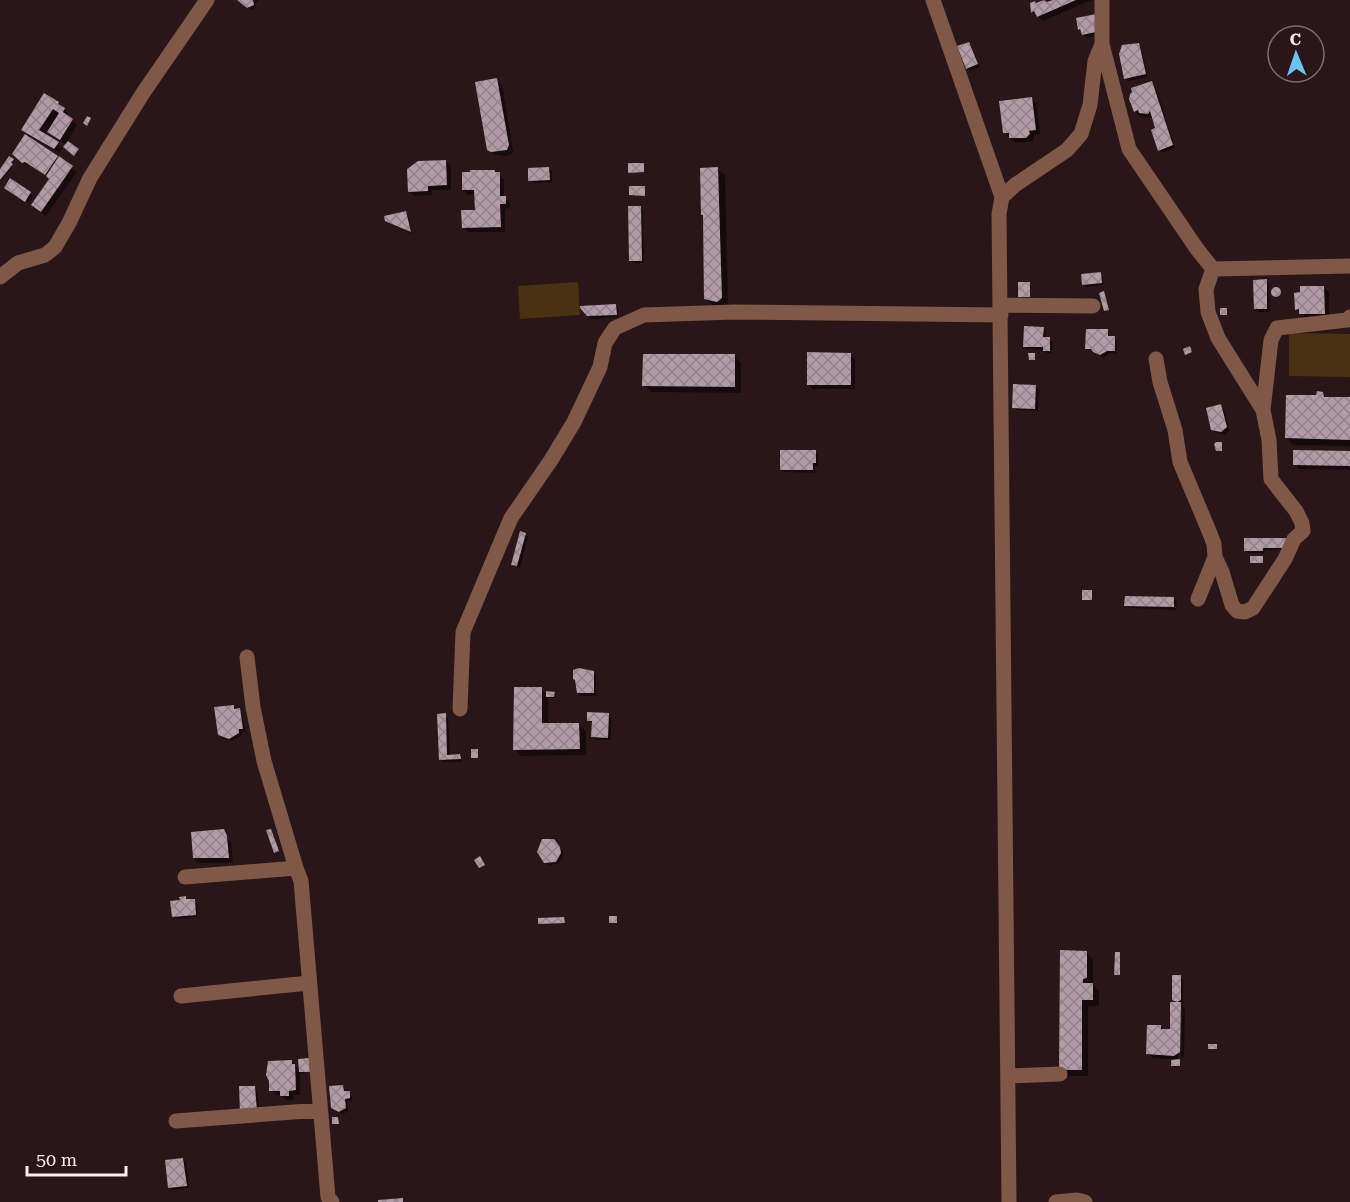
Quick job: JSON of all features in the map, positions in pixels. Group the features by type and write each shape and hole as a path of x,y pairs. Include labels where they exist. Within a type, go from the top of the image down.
{"street":[{"path":"0,277 18,263 45,255 55,247 90,178 143,93 207,0"},
{"path":"933,0 1002,197 999,214 1009,1202"},
{"path":"1002,197 1015,185 1067,150 1081,134 1090,105 1095,61 1102,44 1104,15 1102,0"},
{"path":"1102,44 1130,149 1213,269"},
{"path":"1213,269 1350,266"},
{"path":"1213,269 1206,289 1208,312 1218,338 1263,410"},
{"path":"460,709 464,632 474,605 511,518 574,422 600,368 605,343 615,328 644,315 1001,310 1093,306"},
{"path":"1156,359 1160,382 1175,430 1180,462 1214,544 1215,557 1232,605 1237,611 1245,612 1253,608 1285,558 1294,538 1303,531 1296,511 1270,479 1269,440 1263,410 1271,340 1277,328 1347,320 1350,317"},
{"path":"1198,599 1215,557"},
{"path":"247,657 264,761 302,881 328,1197 332,1202"},
{"path":"185,878 296,868"},
{"path":"181,996 309,983"},
{"path":"1008,1076 1060,1074"},
{"path":"176,1120 320,1110"},
{"path":"1056,1202 1077,1200 1085,1202"}],"shaded area":[{"path":"578,282 580,315 520,319 518,286"},
{"path":"1289,333 1350,334 1350,377 1289,376"}],"building":[{"path":"237,0 253,0 254,5 247,8"},
{"path":"1044,0 1047,2 1076,0 1037,17 1034,11 1031,13 1030,3"},
{"path":"1096,14 1100,31 1082,35 1080,29 1078,30 1076,18"},
{"path":"969,42 978,64 966,69 957,46"},
{"path":"1139,43 1146,74 1124,79 1119,54 1122,45"},
{"path":"497,78 509,145 507,150 491,152 487,150 475,82"},
{"path":"1152,81 1173,145 1158,151 1151,130 1155,128 1150,111 1148,114 1139,113 1138,110 1134,112 1129,99 1131,88"},
{"path":"44,93 59,102 58,104 65,108 63,112 73,119 60,140 47,132 59,113 53,109 39,130 59,142 54,149 21,130"},
{"path":"1032,97 1036,130 1029,131 1030,134 1026,138 1009,138 1009,133 1003,133 999,101"},
{"path":"87,116 91,118 87,126 83,123"},
{"path":"25,134 58,156 45,175 25,162 22,163 12,154"},
{"path":"68,141 79,149 74,156 63,147"},
{"path":"9,156 14,159 11,163 13,164 0,180 0,169"},
{"path":"59,156 73,166 41,212 31,205 49,179 46,176"},
{"path":"446,160 447,185 428,186 428,191 408,192 407,169 418,161"},
{"path":"628,163 644,163 644,172 628,173"},
{"path":"549,167 550,180 528,181 528,168"},
{"path":"718,167 722,298 717,302 704,299 700,168"},
{"path":"470,170 500,172 500,196 506,196 506,204 500,204 501,227 462,228 461,210 475,210 474,190 462,190 462,172 470,172"},
{"path":"10,178 31,192 25,202 4,188"},
{"path":"629,186 645,186 645,196 629,195"},
{"path":"628,206 641,206 642,261 629,261"},
{"path":"406,211 411,232 385,221 384,216"},
{"path":"1101,272 1102,283 1082,285 1081,274"},
{"path":"1267,279 1267,309 1254,309 1253,280"},
{"path":"1018,282 1030,282 1030,297 1018,297"},
{"path":"1300,286 1324,286 1325,314 1299,314 1299,309 1295,310 1294,293 1300,292"},
{"path":"1276,287 1281,292 1276,297 1271,292"},
{"path":"1104,291 1109,310 1104,311 1099,293"},
{"path":"616,304 617,315 587,316 580,308 580,306"},
{"path":"1220,308 1227,308 1227,315 1220,315"},
{"path":"1024,326 1044,327 1043,337 1050,337 1050,351 1043,351 1043,347 1023,347"},
{"path":"1086,329 1108,329 1108,336 1115,336 1115,351 1107,351 1100,355 1091,349 1085,349"},
{"path":"1190,346 1192,352 1185,355 1183,349"},
{"path":"807,352 851,353 851,385 807,385"},
{"path":"1028,353 1035,353 1035,360 1029,360"},
{"path":"643,354 735,354 735,387 642,386"},
{"path":"1013,384 1036,385 1035,409 1012,408"},
{"path":"1317,391 1323,392 1324,397 1350,397 1350,440 1285,438 1286,395 1316,395"},
{"path":"1221,404 1227,427 1221,432 1211,430 1206,408"},
{"path":"1222,442 1222,451 1216,451 1214,444"},
{"path":"780,450 816,450 816,463 813,463 813,470 780,470"},
{"path":"1293,450 1350,451 1350,466 1293,465"},
{"path":"520,531 526,533 517,566 511,565"},
{"path":"1244,538 1288,538 1283,548 1244,551"},
{"path":"1250,556 1263,556 1263,563 1250,563"},
{"path":"1082,590 1092,590 1092,600 1082,600"},
{"path":"1125,596 1174,597 1174,607 1124,606"},
{"path":"579,668 594,671 594,693 577,693 573,670"},
{"path":"514,687 542,687 542,723 579,723 580,749 513,750"},
{"path":"546,691 555,692 554,697 546,697"},
{"path":"234,705 234,709 240,708 243,729 239,729 239,733 229,739 218,735 214,707"},
{"path":"587,712 609,713 608,738 591,737 592,721 587,721"},
{"path":"446,713 447,755 460,754 461,759 439,760 437,714"},
{"path":"471,749 478,749 478,758 471,758"},
{"path":"224,829 229,858 193,858 191,832"},
{"path":"271,829 279,851 274,853 266,830"},
{"path":"542,839 554,839 560,847 561,853 556,862 544,863 537,852"},
{"path":"480,856 485,865 479,868 474,860"},
{"path":"186,896 186,899 195,899 196,915 172,917 170,901 180,900 179,897"},
{"path":"609,916 617,916 617,923 609,923"},
{"path":"564,917 565,923 538,924 538,918"},
{"path":"1060,950 1087,951 1087,978 1083,979 1083,983 1093,983 1093,1000 1082,1000 1082,1070 1059,1070"},
{"path":"1115,952 1120,952 1120,975 1114,975"},
{"path":"1172,975 1181,975 1181,1000 1177,1002 1172,1000"},
{"path":"1170,1002 1181,1002 1180,1052 1174,1056 1146,1054 1147,1025 1161,1025 1161,1029 1170,1029"},
{"path":"1208,1044 1217,1044 1217,1049 1208,1049"},
{"path":"309,1058 310,1072 299,1072 298,1059"},
{"path":"1180,1059 1180,1066 1171,1066 1171,1060"},
{"path":"292,1060 292,1064 295,1064 296,1090 289,1091 289,1096 280,1096 280,1091 269,1091 269,1081 266,1075 268,1061"},
{"path":"343,1085 344,1091 350,1091 350,1098 345,1099 346,1108 339,1112 331,1108 329,1086"},
{"path":"239,1086 255,1086 257,1112 240,1112"},
{"path":"332,1117 338,1117 339,1124 332,1124"},
{"path":"183,1158 187,1186 168,1188 165,1160"},
{"path":"403,1198 403,1202 378,1202 378,1200"}]}
